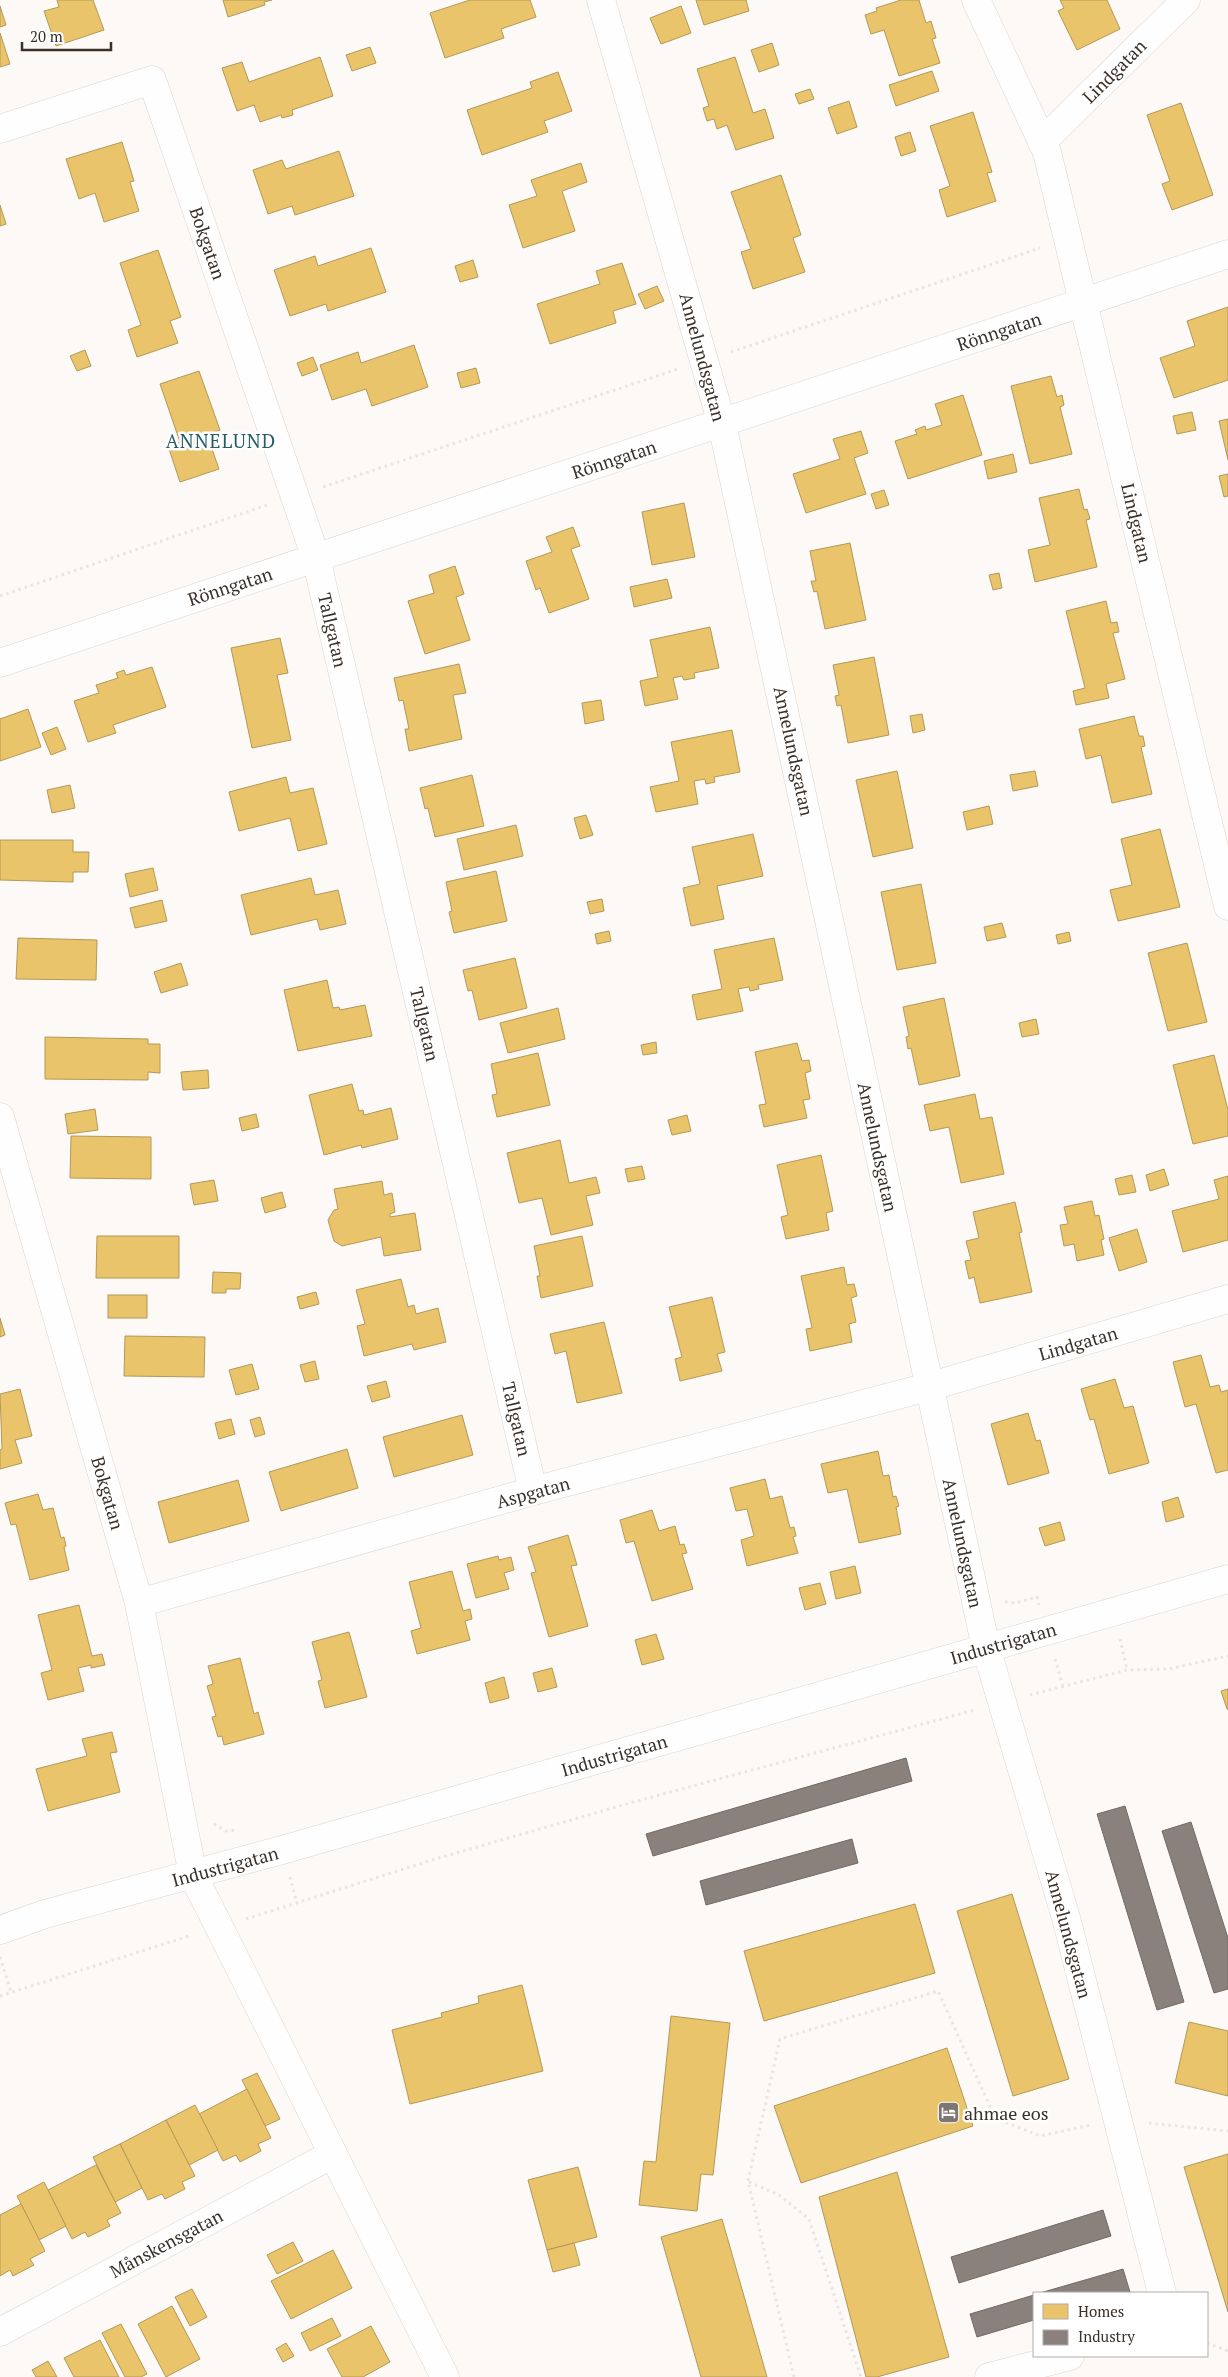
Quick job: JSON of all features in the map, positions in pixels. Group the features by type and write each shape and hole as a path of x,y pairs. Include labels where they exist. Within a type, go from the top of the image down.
{"street":[{"name":"Annelundsgatan","path":"601,0 722,424 831,924 928,1387 986,1648 1066,1918 1162,2292"},
{"name":"Lindgatan","path":"976,0 1047,152 1228,906"},
{"name":"Lindgatan","path":"1042,142 1186,0"},
{"name":"Bokgatan","path":"0,129 152,80 316,558"},
{"name":"Rönngatan","path":"0,663 1228,254"},
{"name":"Tallgatan","path":"316,558 533,1491"},
{"name":"Bokgatan","path":"0,1117 139,1603 193,1875"},
{"name":"Lindgatan","path":"928,1387 1228,1299"},
{"name":"Aspgatan","path":"139,1603 533,1491 928,1387"},
{"name":"Industrigatan","path":"0,1930 45,1914 193,1875 1228,1578"},
{"path":"193,1875 445,2377"},
{"name":"Månskensgatan","path":"0,2332 333,2154"},
{"path":"989,2377 1066,2357"}],"path":[{"path":"0,596 1068,238"},
{"path":"0,1996 450,1855 1002,1702 1127,1670 1168,1669 1228,1656"},
{"path":"0,1956 11,1992"},
{"path":"794,2377 748,2181 780,2038 938,1991 996,2118 1040,2136 1118,2120 1228,2131"},
{"path":"748,2181 779,2195 809,2219 861,2377"},
{"path":"1208,2343 1228,2351"}],"building: Homes":[{"path":"57,0 93,0 104,30 56,46 44,11 59,7"},
{"path":"223,0 272,0 264,2 265,5 228,17"},
{"path":"470,0 530,0 536,17 501,29 504,38 445,58 430,13"},
{"path":"696,0 746,0 749,11 704,25"},
{"path":"901,0 919,0 926,23 931,21 936,38 932,39 940,63 899,76 884,30 871,34 865,15 877,11 876,8"},
{"path":"1060,0 1107,0 1120,29 1077,50 1058,11 1064,8"},
{"path":"0,6 6,25 0,27"},
{"path":"681,6 691,33 661,44 650,18"},
{"path":"0,33 10,64 0,67"},
{"path":"772,43 779,65 759,72 751,50"},
{"path":"370,47 376,63 352,71 346,55"},
{"path":"320,57 333,96 292,110 293,115 282,118 281,115 260,122 254,105 237,111 222,68 242,62 249,82"},
{"path":"735,57 753,113 765,109 774,138 736,150 727,125 717,129 714,119 707,121 703,108 709,106 697,69"},
{"path":"932,71 939,91 896,106 889,85"},
{"path":"558,72 572,111 544,121 548,132 482,155 467,110 532,88 530,82"},
{"path":"810,89 814,99 799,104 795,94"},
{"path":"849,101 857,127 837,134 828,108"},
{"path":"1181,103 1213,195 1172,210 1162,184 1170,181 1147,115"},
{"path":"973,112 992,172 987,173 996,201 947,217 939,190 950,186 930,126"},
{"path":"910,132 916,151 901,156 895,137"},
{"path":"122,142 134,181 130,182 139,211 104,222 95,193 79,199 66,159"},
{"path":"339,151 354,196 295,215 292,206 268,214 253,170 282,160 286,169"},
{"path":"581,163 587,182 562,191 575,231 523,248 509,205 537,196 531,180"},
{"path":"781,175 801,235 793,238 805,272 753,289 741,252 751,249 731,192"},
{"path":"0,205 6,224 0,226"},
{"path":"371,248 386,292 328,311 326,304 290,316 274,270 315,256 318,266"},
{"path":"158,250 181,317 170,321 178,343 137,357 128,330 141,325 120,263"},
{"path":"473,260 478,277 460,282 455,266"},
{"path":"622,263 636,304 613,311 616,323 550,344 537,304 600,284 596,271"},
{"path":"657,286 664,301 645,309 638,294"},
{"path":"1228,307 1228,380 1174,398 1160,358 1195,346 1187,321"},
{"path":"414,345 428,387 372,406 366,389 332,400 320,365 358,352 361,363"},
{"path":"85,350 91,366 77,371 70,356"},
{"path":"313,357 318,370 302,376 297,363"},
{"path":"476,368 480,383 461,388 457,373"},
{"path":"199,371 220,430 207,435 219,469 180,482 168,446 180,442 160,384"},
{"path":"1051,376 1057,397 1062,395 1064,405 1060,407 1072,454 1030,464 1011,386"},
{"path":"963,395 982,455 908,479 895,441 917,434 915,430 925,426 926,430 942,425 935,404"},
{"path":"1192,412 1196,430 1177,434 1173,416"},
{"path":"1228,419 1228,460 1219,421"},
{"path":"861,431 868,453 854,458 866,494 806,513 793,474 840,459 833,439"},
{"path":"1013,454 1017,472 988,479 984,461"},
{"path":"1228,474 1228,496 1224,497 1219,476"},
{"path":"1079,489 1084,510 1087,509 1090,519 1086,520 1097,567 1035,582 1028,550 1050,545 1039,498"},
{"path":"884,490 889,505 876,509 871,494"},
{"path":"684,503 695,557 652,565 642,512"},
{"path":"573,527 580,546 571,549 589,599 549,613 540,588 536,590 526,561 552,552 546,537"},
{"path":"850,543 866,620 825,629 817,591 814,592 811,581 816,581 810,551"},
{"path":"455,566 464,594 456,597 470,640 425,654 408,601 434,593 429,575"},
{"path":"999,573 1002,588 993,590 989,575"},
{"path":"667,579 672,598 634,607 630,587"},
{"path":"1106,601 1111,623 1117,622 1119,632 1113,633 1125,679 1106,684 1109,698 1076,705 1073,691 1085,688 1066,611"},
{"path":"710,627 719,668 694,673 695,678 684,680 682,676 673,678 678,699 645,706 640,681 658,677 650,640"},
{"path":"280,638 288,673 277,675 291,740 252,748 231,648"},
{"path":"874,657 889,735 848,743 841,705 837,706 835,696 839,695 833,665"},
{"path":"459,664 466,693 453,695 462,739 409,751 405,729 409,729 403,700 399,701 394,678"},
{"path":"152,667 166,707 113,725 116,733 88,742 74,701 99,693 96,685 118,678 116,673 124,670 126,675"},
{"path":"601,700 604,720 585,724 582,703"},
{"path":"28,709 41,747 0,761 0,719"},
{"path":"922,714 925,730 913,733 910,716"},
{"path":"1134,716 1139,736 1143,736 1145,746 1141,747 1152,794 1112,803 1101,755 1086,759 1079,729"},
{"path":"57,727 66,749 51,755 42,733"},
{"path":"732,730 740,772 714,777 715,782 706,784 705,779 694,781 698,804 656,812 650,787 679,781 671,742"},
{"path":"897,771 913,848 873,857 856,780"},
{"path":"1035,771 1038,786 1013,791 1010,775"},
{"path":"472,775 484,826 435,837 428,808 425,809 420,788"},
{"path":"286,777 290,793 313,788 327,844 298,851 290,818 239,831 229,792"},
{"path":"70,785 75,808 52,813 47,790"},
{"path":"989,806 993,824 967,830 963,812"},
{"path":"586,815 593,835 580,839 574,818"},
{"path":"516,825 523,856 464,870 457,839"},
{"path":"1160,829 1180,907 1118,921 1110,890 1132,885 1121,839"},
{"path":"753,834 763,876 717,886 724,919 691,926 683,888 700,884 692,847"},
{"path":"0,840 73,840 73,852 89,852 88,872 73,872 73,882 0,880"},
{"path":"153,868 158,890 130,897 125,874"},
{"path":"496,871 507,921 454,933 449,912 452,911 446,882"},
{"path":"311,878 315,895 338,890 346,924 320,930 317,919 251,935 241,895"},
{"path":"921,884 936,963 897,970 881,892"},
{"path":"602,899 604,911 590,914 587,902"},
{"path":"162,900 167,921 135,928 130,908"},
{"path":"1002,923 1006,937 987,941 984,927"},
{"path":"609,931 611,941 597,944 595,934"},
{"path":"1069,932 1071,941 1058,944 1056,935"},
{"path":"18,938 97,940 96,980 16,979"},
{"path":"774,938 783,980 758,985 759,989 750,991 749,987 738,989 743,1011 697,1020 692,995 722,989 714,950"},
{"path":"1187,943 1207,1022 1168,1031 1148,953"},
{"path":"515,958 527,1008 479,1020 472,990 468,991 463,970"},
{"path":"181,963 188,985 161,993 154,972"},
{"path":"327,980 333,1008 339,1007 340,1010 365,1005 372,1036 298,1051 284,990"},
{"path":"944,998 960,1076 919,1085 911,1048 908,1049 906,1037 909,1036 903,1007"},
{"path":"558,1008 565,1039 508,1053 500,1023"},
{"path":"1036,1019 1039,1034 1022,1037 1019,1023"},
{"path":"45,1037 148,1039 148,1044 160,1044 160,1073 148,1072 148,1080 45,1079"},
{"path":"656,1042 657,1053 643,1055 641,1045"},
{"path":"797,1043 802,1061 809,1060 811,1071 805,1073 810,1099 803,1100 807,1118 764,1127 759,1105 766,1104 755,1052"},
{"path":"538,1053 550,1105 497,1117 492,1095 497,1094 491,1064"},
{"path":"1214,1055 1228,1110 1228,1136 1193,1144 1173,1065"},
{"path":"208,1070 209,1088 183,1090 181,1072"},
{"path":"352,1084 359,1111 363,1110 364,1115 391,1108 398,1139 362,1148 361,1145 324,1155 309,1095"},
{"path":"975,1094 980,1119 992,1117 1004,1174 961,1183 949,1127 930,1131 924,1105"},
{"path":"95,1109 98,1130 68,1134 65,1114"},
{"path":"256,1114 259,1127 242,1131 239,1118"},
{"path":"687,1115 691,1131 672,1135 668,1120"},
{"path":"71,1136 151,1137 151,1179 70,1178"},
{"path":"560,1140 569,1183 596,1177 600,1193 586,1196 593,1225 551,1235 542,1198 519,1203 507,1153"},
{"path":"821,1155 833,1211 826,1213 829,1230 786,1239 781,1217 788,1215 777,1165"},
{"path":"642,1166 645,1179 628,1182 625,1169"},
{"path":"1164,1169 1169,1185 1150,1191 1146,1175"},
{"path":"1132,1175 1136,1192 1119,1195 1115,1179"},
{"path":"1228,1176 1228,1240 1183,1252 1172,1211 1219,1199 1214,1180"},
{"path":"214,1180 218,1201 194,1205 190,1184"},
{"path":"382,1181 384,1195 392,1193 395,1212 390,1214 390,1217 415,1213 421,1250 384,1256 381,1237 342,1246 334,1241 328,1220 334,1210 338,1209 334,1189"},
{"path":"282,1192 286,1207 265,1213 261,1198"},
{"path":"1092,1201 1095,1216 1099,1215 1104,1239 1101,1240 1104,1255 1077,1261 1074,1244 1064,1246 1060,1225 1068,1224 1064,1207"},
{"path":"1015,1202 1022,1232 1019,1233 1032,1292 980,1303 974,1277 969,1279 965,1261 971,1260 966,1241 979,1238 973,1212"},
{"path":"1137,1229 1147,1262 1119,1271 1109,1238"},
{"path":"97,1236 179,1236 179,1278 96,1278"},
{"path":"582,1236 593,1286 541,1298 537,1276 540,1276 534,1246"},
{"path":"844,1267 847,1285 854,1284 857,1296 851,1298 856,1322 849,1324 852,1342 810,1351 806,1329 812,1328 801,1276"},
{"path":"213,1272 241,1273 240,1289 226,1289 226,1293 212,1293"},
{"path":"401,1279 408,1307 414,1305 416,1314 438,1308 446,1342 414,1350 412,1344 364,1356 357,1326 365,1324 356,1290"},
{"path":"316,1292 319,1304 300,1309 297,1297"},
{"path":"108,1295 147,1295 147,1318 108,1318"},
{"path":"712,1297 725,1352 717,1354 722,1371 680,1381 675,1359 682,1357 669,1307"},
{"path":"0,1318 5,1335 0,1337"},
{"path":"604,1322 622,1393 577,1403 566,1351 555,1354 550,1334"},
{"path":"125,1336 205,1337 204,1377 124,1376"},
{"path":"1201,1355 1210,1387 1219,1385 1221,1392 1228,1390 1228,1470 1216,1473 1196,1404 1185,1407 1173,1362"},
{"path":"315,1361 319,1379 305,1382 300,1365"},
{"path":"252,1364 259,1389 236,1395 229,1370"},
{"path":"1115,1379 1124,1408 1133,1406 1149,1463 1109,1474 1094,1419 1090,1420 1081,1389"},
{"path":"386,1381 390,1397 372,1402 367,1386"},
{"path":"20,1389 32,1436 15,1440 22,1463 0,1469 0,1450 2,1449 0,1394"},
{"path":"1028,1413 1036,1441 1040,1440 1049,1473 1008,1485 991,1424"},
{"path":"462,1415 473,1455 394,1477 383,1437"},
{"path":"260,1417 265,1434 255,1437 250,1420"},
{"path":"231,1419 235,1434 219,1439 215,1423"},
{"path":"347,1449 358,1488 281,1511 269,1472"},
{"path":"878,1451 883,1476 889,1475 893,1497 896,1496 899,1506 896,1507 901,1534 859,1543 847,1489 828,1493 821,1464"},
{"path":"765,1479 770,1499 782,1496 790,1528 794,1527 796,1536 793,1537 798,1553 747,1566 741,1540 754,1536 747,1509 736,1511 730,1488"},
{"path":"238,1480 249,1521 169,1543 158,1502"},
{"path":"38,1494 43,1510 53,1508 61,1538 64,1537 69,1570 30,1580 16,1524 11,1525 5,1503"},
{"path":"1178,1497 1184,1517 1166,1522 1162,1502"},
{"path":"652,1510 659,1531 675,1526 680,1545 684,1544 687,1553 682,1554 693,1589 652,1601 634,1541 626,1543 620,1520"},
{"path":"1060,1522 1065,1540 1045,1546 1039,1528"},
{"path":"568,1535 577,1565 571,1566 588,1626 549,1637 531,1573 536,1572 528,1547"},
{"path":"498,1556 499,1560 511,1557 514,1570 504,1573 509,1589 476,1598 467,1564"},
{"path":"855,1566 861,1593 836,1599 830,1572"},
{"path":"452,1571 463,1611 470,1609 472,1619 465,1621 470,1640 417,1654 411,1631 421,1628 409,1582"},
{"path":"820,1583 826,1604 805,1610 799,1588"},
{"path":"79,1605 92,1656 102,1654 105,1665 91,1668 91,1665 78,1668 84,1691 48,1700 41,1673 52,1670 38,1615"},
{"path":"349,1632 367,1697 325,1708 318,1681 322,1680 312,1642"},
{"path":"656,1634 664,1659 642,1665 635,1640"},
{"path":"240,1658 254,1714 258,1712 264,1734 224,1745 222,1736 218,1737 212,1717 216,1716 207,1686 213,1684 208,1666"},
{"path":"552,1668 557,1687 538,1692 533,1673"},
{"path":"504,1677 509,1698 490,1703 485,1683"},
{"path":"1228,1689 1228,1709 1227,1709 1221,1691"},
{"path":"112,1732 117,1752 110,1753 120,1792 48,1811 36,1769 87,1756 82,1739"},
{"path":"1012,1894 1069,2079 1013,2096 957,1911"},
{"path":"915,1904 935,1973 764,2021 744,1951"},
{"path":"522,1985 543,2071 410,2104 392,2030 442,2017 441,2013 479,2003 478,1996"},
{"path":"671,2016 730,2023 713,2175 701,2174 697,2211 639,2205 644,2161 656,2162"},
{"path":"1189,2022 1228,2031 1228,2096 1175,2083"},
{"path":"947,2048 973,2126 801,2183 774,2106"},
{"path":"257,2073 280,2119 265,2126 242,2080"},
{"path":"247,2089 271,2138 258,2144 261,2151 240,2162 236,2155 223,2161 199,2114"},
{"path":"195,2105 218,2150 189,2165 166,2120"},
{"path":"166,2120 195,2176 182,2182 185,2189 165,2199 162,2194 148,2200 120,2144"},
{"path":"120,2144 142,2188 115,2202 93,2157"},
{"path":"1228,2154 1228,2312 1184,2167"},
{"path":"96,2165 121,2213 107,2220 110,2226 88,2237 85,2232 72,2239 48,2190"},
{"path":"578,2167 597,2237 547,2250 528,2180"},
{"path":"897,2172 949,2357 877,2377 866,2377 819,2197"},
{"path":"44,2182 66,2226 39,2240 17,2196"},
{"path":"21,2204 45,2251 30,2259 34,2265 13,2276 10,2270 0,2276 0,2215"},
{"path":"722,2219 767,2377 701,2377 661,2237"},
{"path":"293,2242 303,2261 277,2274 267,2255"},
{"path":"574,2243 580,2265 553,2272 547,2250"},
{"path":"333,2250 352,2288 291,2319 271,2281"},
{"path":"192,2289 207,2317 190,2326 175,2297"},
{"path":"172,2306 200,2359 166,2377 138,2324"},
{"path":"332,2318 341,2336 310,2351 301,2333"},
{"path":"121,2324 147,2374 141,2377 125,2377 102,2333"},
{"path":"371,2326 390,2362 363,2377 342,2377 327,2349"},
{"path":"100,2340 119,2377 74,2377 64,2358"},
{"path":"286,2343 294,2356 283,2362 276,2349"},
{"path":"48,2361 57,2377 36,2377 32,2370"}],"building: Industry":[{"path":"906,1758 912,1781 653,1856 646,1834"},
{"path":"1125,1806 1184,2002 1157,2010 1097,1814"},
{"path":"1191,1822 1228,1938 1228,1989 1214,1993 1162,1831"},
{"path":"852,1839 858,1863 706,1905 700,1881"},
{"path":"1103,2210 1111,2236 959,2283 951,2257"},
{"path":"1123,2269 1130,2292 1043,2292"},
{"path":"1033,2295 1033,2320 977,2337 970,2314"}],"place":[{"name":"ahmae eos","path":"948,2113"}],"district":[{"name":"ANNELUND","path":"221,440"}]}
